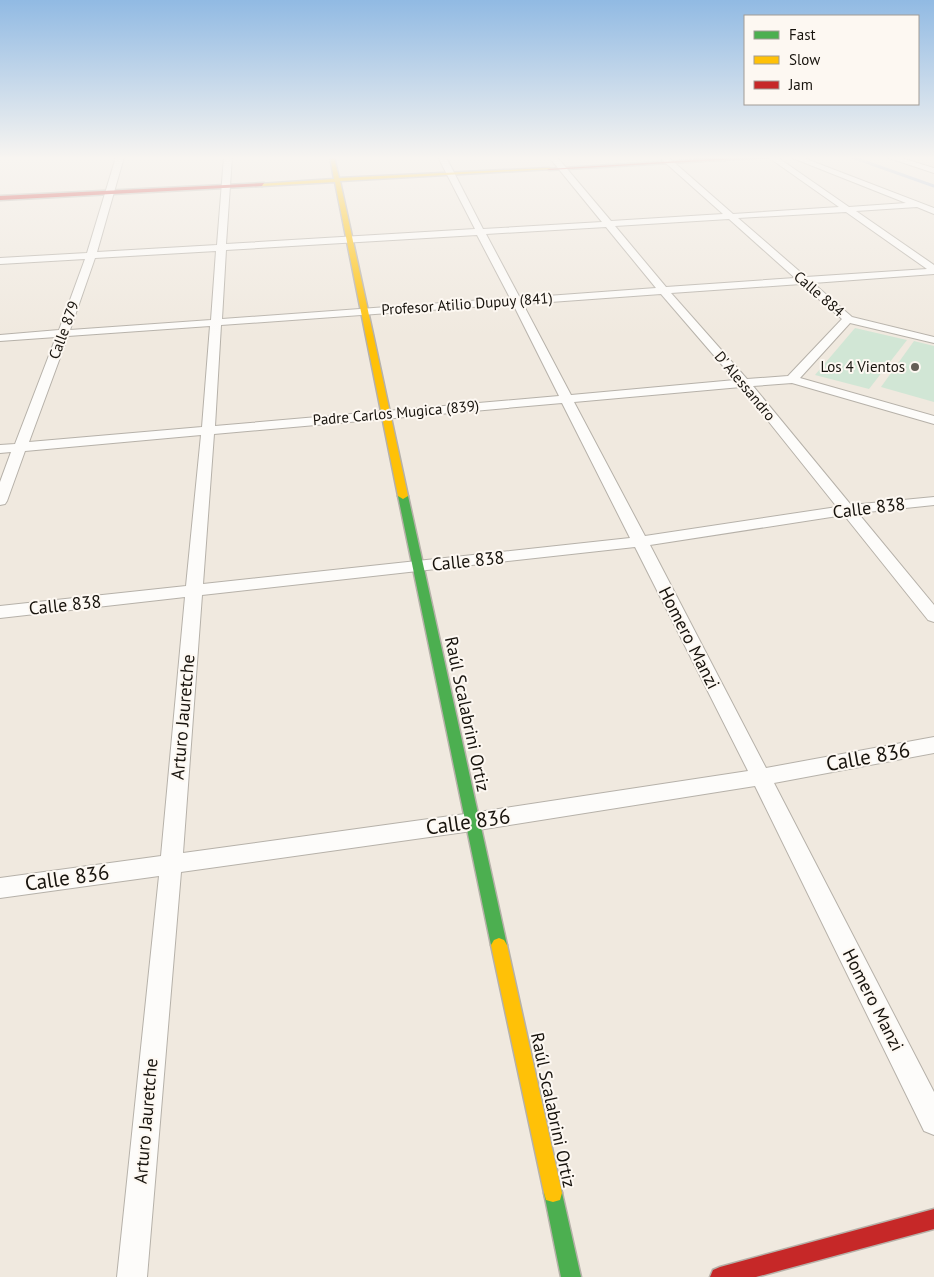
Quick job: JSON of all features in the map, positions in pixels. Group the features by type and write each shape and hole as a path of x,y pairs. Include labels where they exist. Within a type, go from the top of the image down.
{"street":[{"name":"Calle 879","path":"0,501 63,334 103,217"},
{"name":"Arturo Jauretche","path":"132,1277 171,863 225,217"},
{"name":"Raúl Scalabrini Ortiz","path":"345,217 472,822 571,1277"},
{"name":"Homero Manzi","path":"473,217 761,777 934,1121"},
{"name":"D' Alessandro","path":"602,217 743,382 934,616"},
{"path":"0,261 720,217"},
{"name":"Calle 884","path":"730,217 848,319 792,379"},
{"path":"858,217 934,270"},
{"name":"Profesor Atilio Dupuy (841)","path":"0,338 934,270"},
{"path":"848,319 934,340"},
{"path":"792,379 934,420"},
{"name":"Padre Carlos Mugica (839)","path":"0,449 792,379"},
{"name":"Calle 838","path":"0,612 640,542 847,510 934,501"},
{"name":"Calle 836","path":"0,888 472,822 761,777 934,745"},
{"path":"725,1276 934,1219"}],"green space":[{"path":"855,328 907,340 869,389 815,375"},
{"name":"Los 4 Vientos","path":"914,341 934,346 934,402 881,387"}],"traffic: fast":[{"path":"403,496 499,945"},
{"path":"553,1193 571,1277"}],"traffic: slow":[{"path":"344,217 403,496"},
{"path":"499,945 553,1193"}],"traffic: jam":[{"path":"720,1277 934,1219"}],"place":[{"name":"Los 4 Vientos","path":"915,367"}]}
